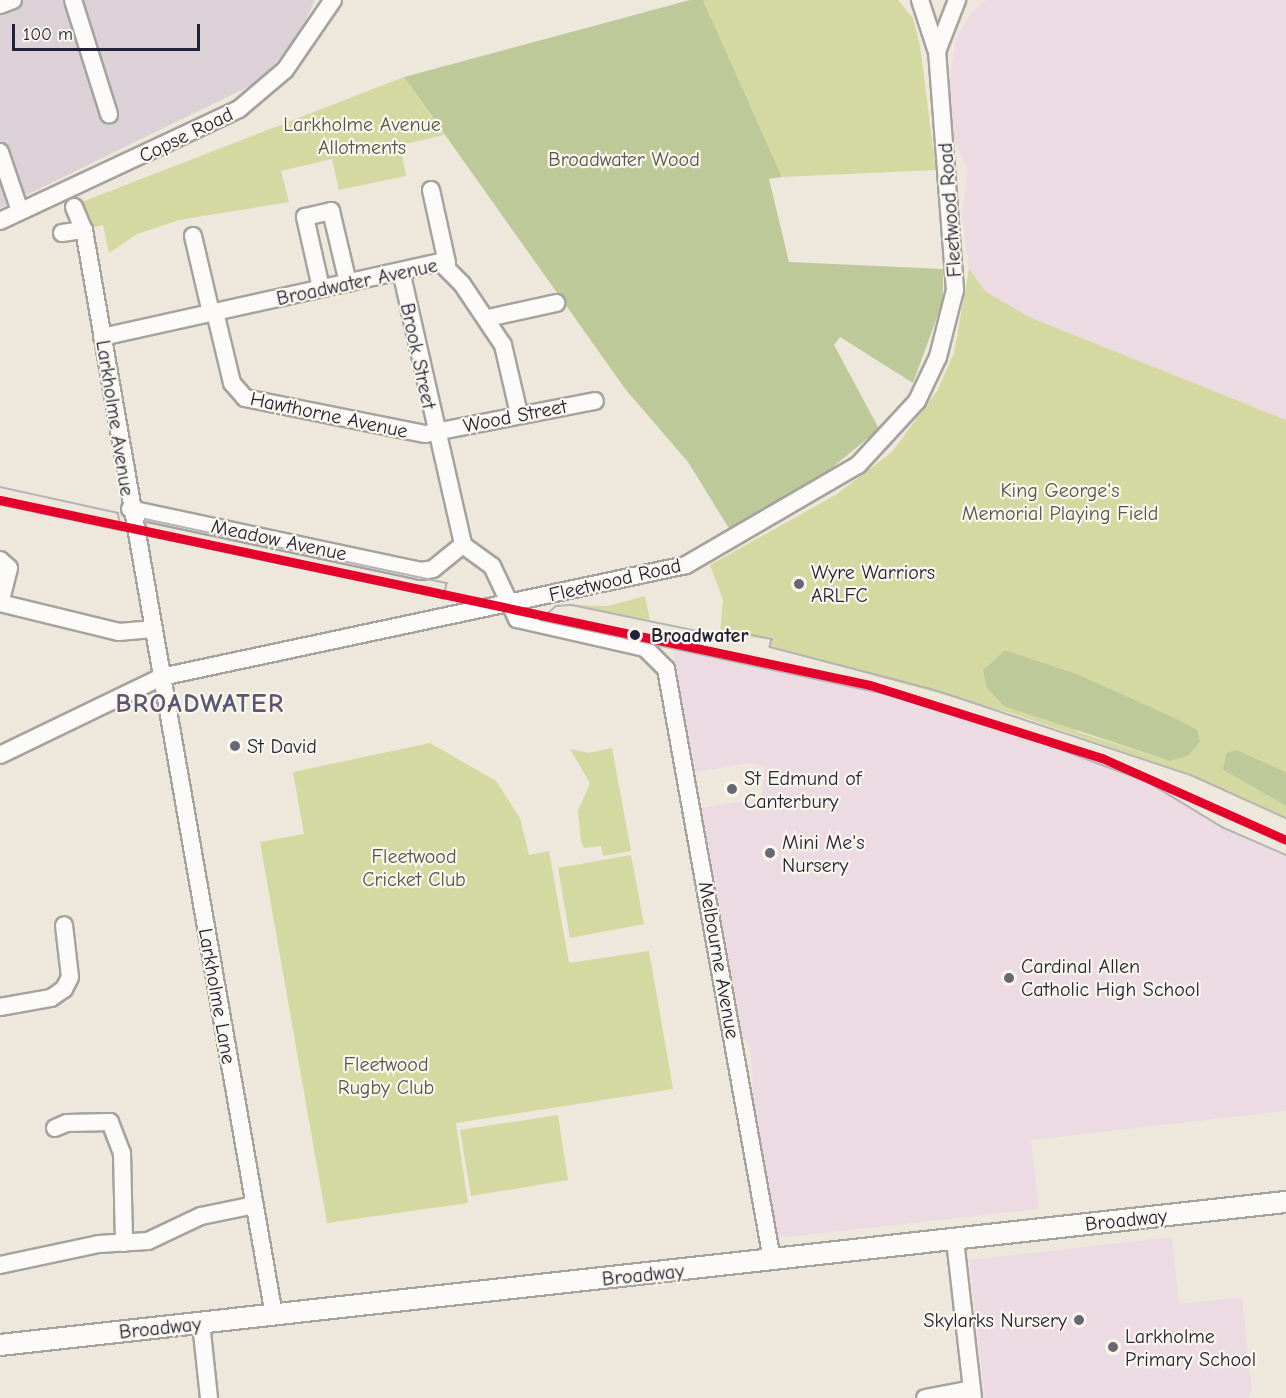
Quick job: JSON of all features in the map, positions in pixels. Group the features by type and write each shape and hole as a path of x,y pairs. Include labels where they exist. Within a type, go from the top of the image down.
{"main road":[{"name":"Broadway","path":"0,1345 1286,1202"}],"street":[{"path":"0,5 13,0"},
{"path":"73,0 109,114"},
{"name":"Copse Road","path":"0,221 239,109 285,69 333,0"},
{"name":"Fleetwood Road","path":"0,755 161,677 686,565 824,488 858,465 900,425 938,357 956,290 937,52 920,0"},
{"name":"Fleetwood Road","path":"937,52 957,0"},
{"path":"0,152 20,211"},
{"path":"431,190 447,263"},
{"name":"Larkholme Avenue","path":"74,207 84,230 130,509 161,677"},
{"path":"321,288 305,217 331,211 348,283"},
{"path":"62,233 84,230"},
{"path":"193,236 213,312"},
{"name":"Broadwater Avenue","path":"102,337 321,288 447,263 488,318 503,345 519,414"},
{"name":"Brook Street","path":"401,271 434,433 463,545"},
{"path":"488,318 556,303"},
{"name":"Hawthorne Avenue","path":"213,312 232,383 240,396 434,433"},
{"name":"Wood Street","path":"434,433 519,414 595,401"},
{"name":"Meadow Avenue","path":"130,509 428,571 463,545"},
{"path":"463,545 492,566 507,602"},
{"path":"0,560 9,568 0,603 119,632 153,629"},
{"name":"Melbourne Avenue","path":"507,602 517,619 645,648 662,661 772,1260"},
{"name":"Larkholme Lane","path":"161,677 274,1315"},
{"path":"0,1006 51,998 64,988 70,977 64,925"},
{"path":"56,1128 67,1123 110,1122 122,1154 124,1243"},
{"path":"0,1265 124,1243 148,1241 201,1216 254,1205"},
{"path":"925,1398 972,1394 955,1240"},
{"path":"201,1323 209,1398"}],"shaded area":[{"path":"0,0 315,0 299,34 262,80 0,208"},
{"path":"986,0 1286,0 1286,420 1029,317 985,291 969,269 962,218 968,169 955,143 948,91 956,39 971,13"},
{"name":"Cardinal Allen Catholic High School","path":"673,650 885,694 1022,735 1148,782 1222,827 1286,855 1286,1111 1031,1140 1039,1209 779,1238 754,1102 750,1045 743,1037 702,808 761,798 765,768 752,763 696,772"},
{"name":"Larkholme Primary School","path":"1172,1237 1179,1304 1242,1297 1252,1389 1248,1398 985,1398 969,1260"}],"green space":[{"name":"Broadwater Wood","path":"690,0 703,0 782,177 769,179 789,262 943,269 943,301 913,383 840,337 834,345 879,429 828,471 730,530 688,462 626,390 404,77"},
{"path":"703,0 898,0 913,18 920,46 936,170 782,177"},
{"name":"Larkholme Avenue Allotments","path":"404,77 444,135 400,145 406,176 339,190 332,159 281,171 289,202 179,220 137,234 109,253 103,225 86,229 74,205"},
{"name":"King George's Memorial Playing Field","path":"969,269 985,291 1029,317 1286,420 1286,772 1237,750 1223,770 1286,806 1286,818 1191,775 1014,714 770,647 771,639 720,635 723,600 710,565 837,494 892,452 937,391 954,353","holes":["1005,650 1077,674 1171,716 1200,742 1188,756 1170,761 1078,732 983,670"]},
{"path":"645,596 650,620 572,605 608,606"},
{"path":"1005,650 1077,674 1171,716 1197,730 1200,742 1188,756 1170,761 1004,706 987,688 983,670"},
{"path":"430,743 496,781 520,818 529,855 549,851 569,963 649,951 673,1089 456,1123 468,1203 327,1223 260,842 304,834 293,772"},
{"path":"612,748 631,851 603,856 601,846 584,848 581,841 578,811 590,783 570,749 589,753"},
{"path":"1237,750 1286,772 1286,806 1223,770 1226,753"},
{"path":"631,855 644,924 570,938 558,868"},
{"path":"558,1115 568,1180 471,1196 460,1130"}],"tram line":[{"path":"0,487 118,513 122,531 0,505"},
{"path":"145,519 447,583 444,599 148,536 145,519"},
{"path":"540,620 556,606 572,605 741,640 743,633 772,639 770,647 935,690 1191,775 1286,818"},
{"path":"540,620 885,694 1022,735 1148,782 1222,827 1286,855"}],"transit line":[{"path":"0,500 870,685 1102,758 1286,840"}],"place":[{"name":"Wyre Warriors ARLFC","path":"799,584"},
{"name":"Broadwater","path":"635,635"},
{"name":"St David","path":"235,746"},
{"name":"St Edmund of Canterbury","path":"732,789"},
{"name":"Mini Me's Nursery","path":"770,853"},
{"name":"Cardinal Allen Catholic High School","path":"1009,978"},
{"name":"Skylarks Nursery","path":"1079,1320"},
{"name":"Larkholme Primary School","path":"1113,1347"}],"district":[{"name":"BROADWATER","path":"200,705"}],"park label":[{"name":"Fleetwood Cricket Club","path":"414,868"},
{"name":"Fleetwood Rugby Club","path":"386,1076"}]}
